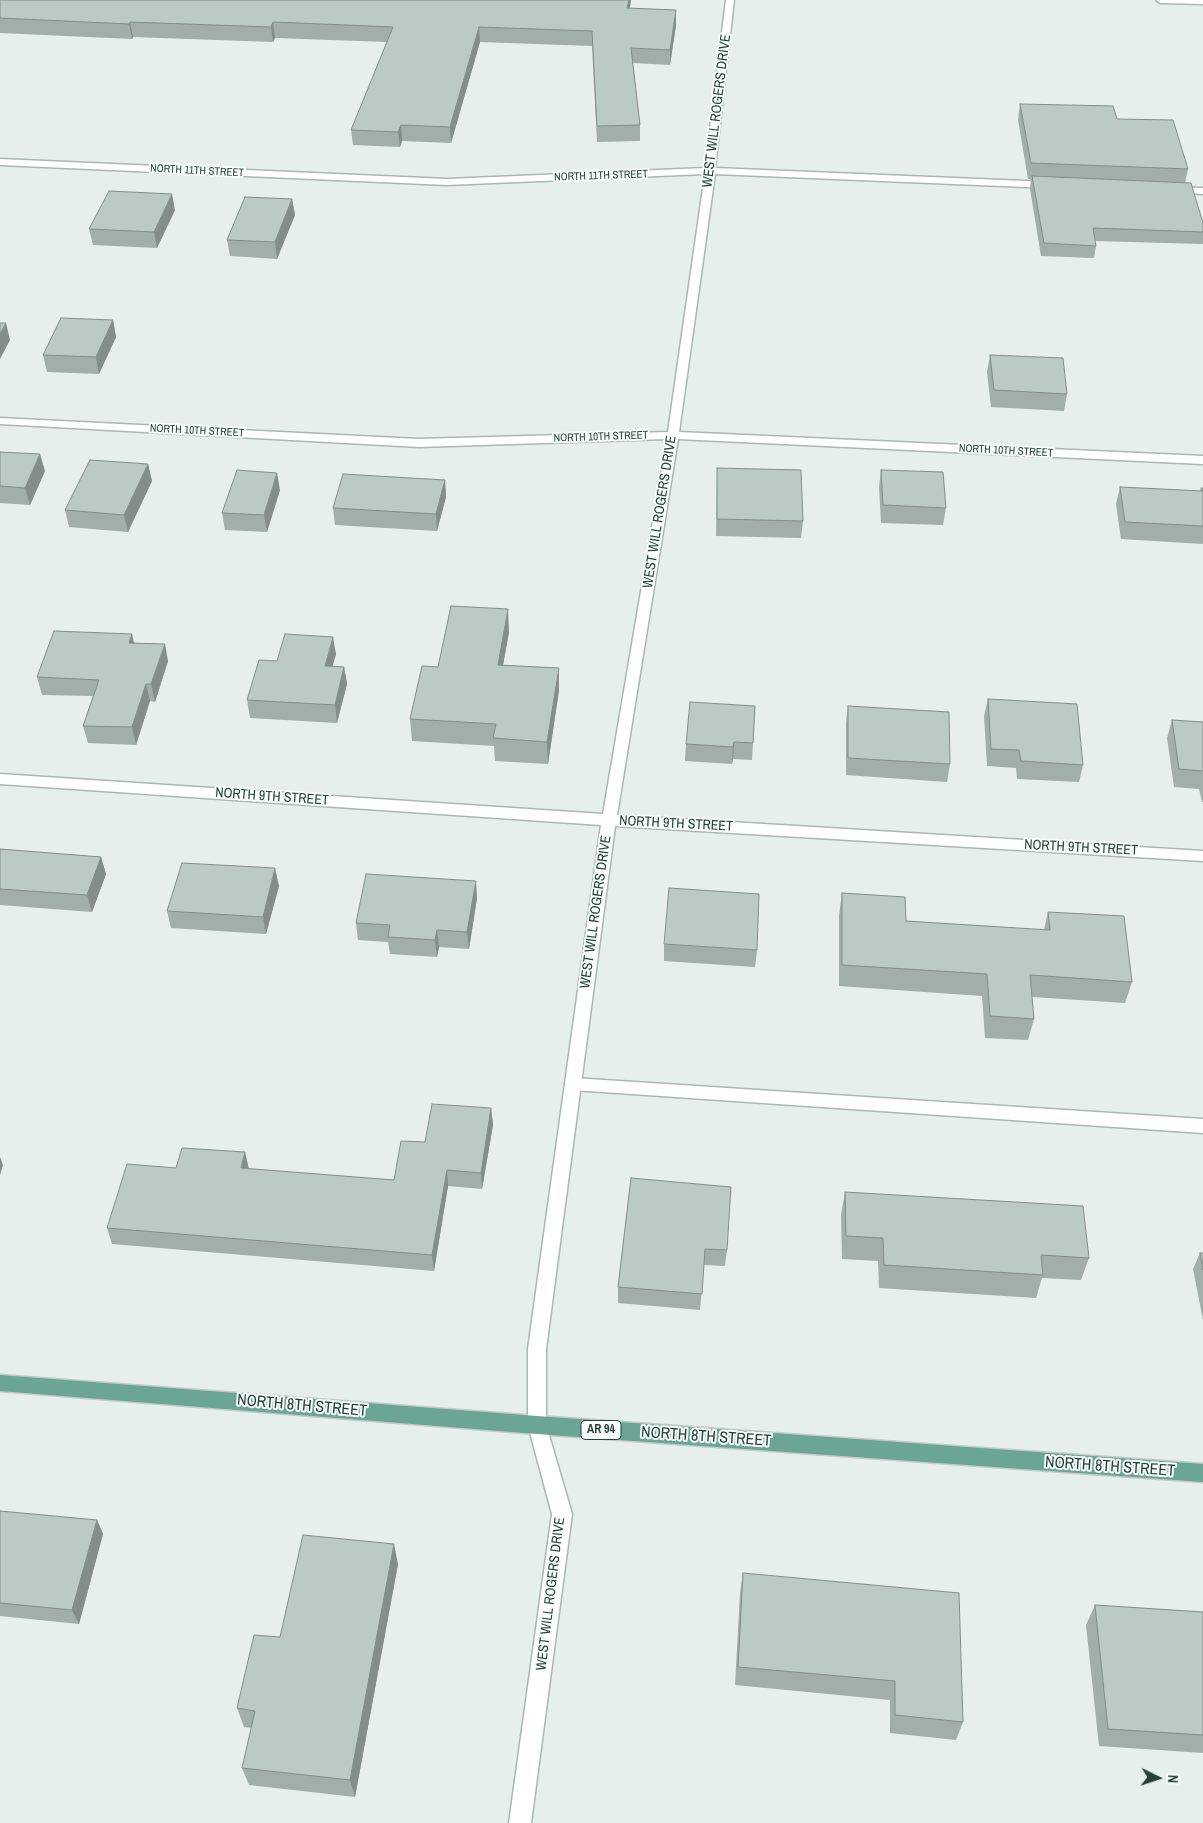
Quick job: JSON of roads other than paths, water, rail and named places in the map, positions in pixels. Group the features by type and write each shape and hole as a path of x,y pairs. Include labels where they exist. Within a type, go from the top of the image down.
{"main road":[{"name":"NORTH 8TH STREET","path":"0,1382 537,1425 1203,1474"}],"street":[{"name":"WEST WILL ROGERS DRIVE","path":"520,1823 562,1514 537,1425 537,1349 608,820 673,435 710,171 730,0"},
{"path":"1160,0 1203,1"},
{"name":"NORTH 11TH STREET","path":"0,162 447,182 710,171 1065,186"},
{"path":"1164,190 1203,191"},
{"name":"NORTH 10TH STREET","path":"0,421 419,443 673,435 1203,460"},
{"name":"NORTH 9TH STREET","path":"0,779 608,820 1203,856"},
{"path":"573,1084 1203,1126"}]}
